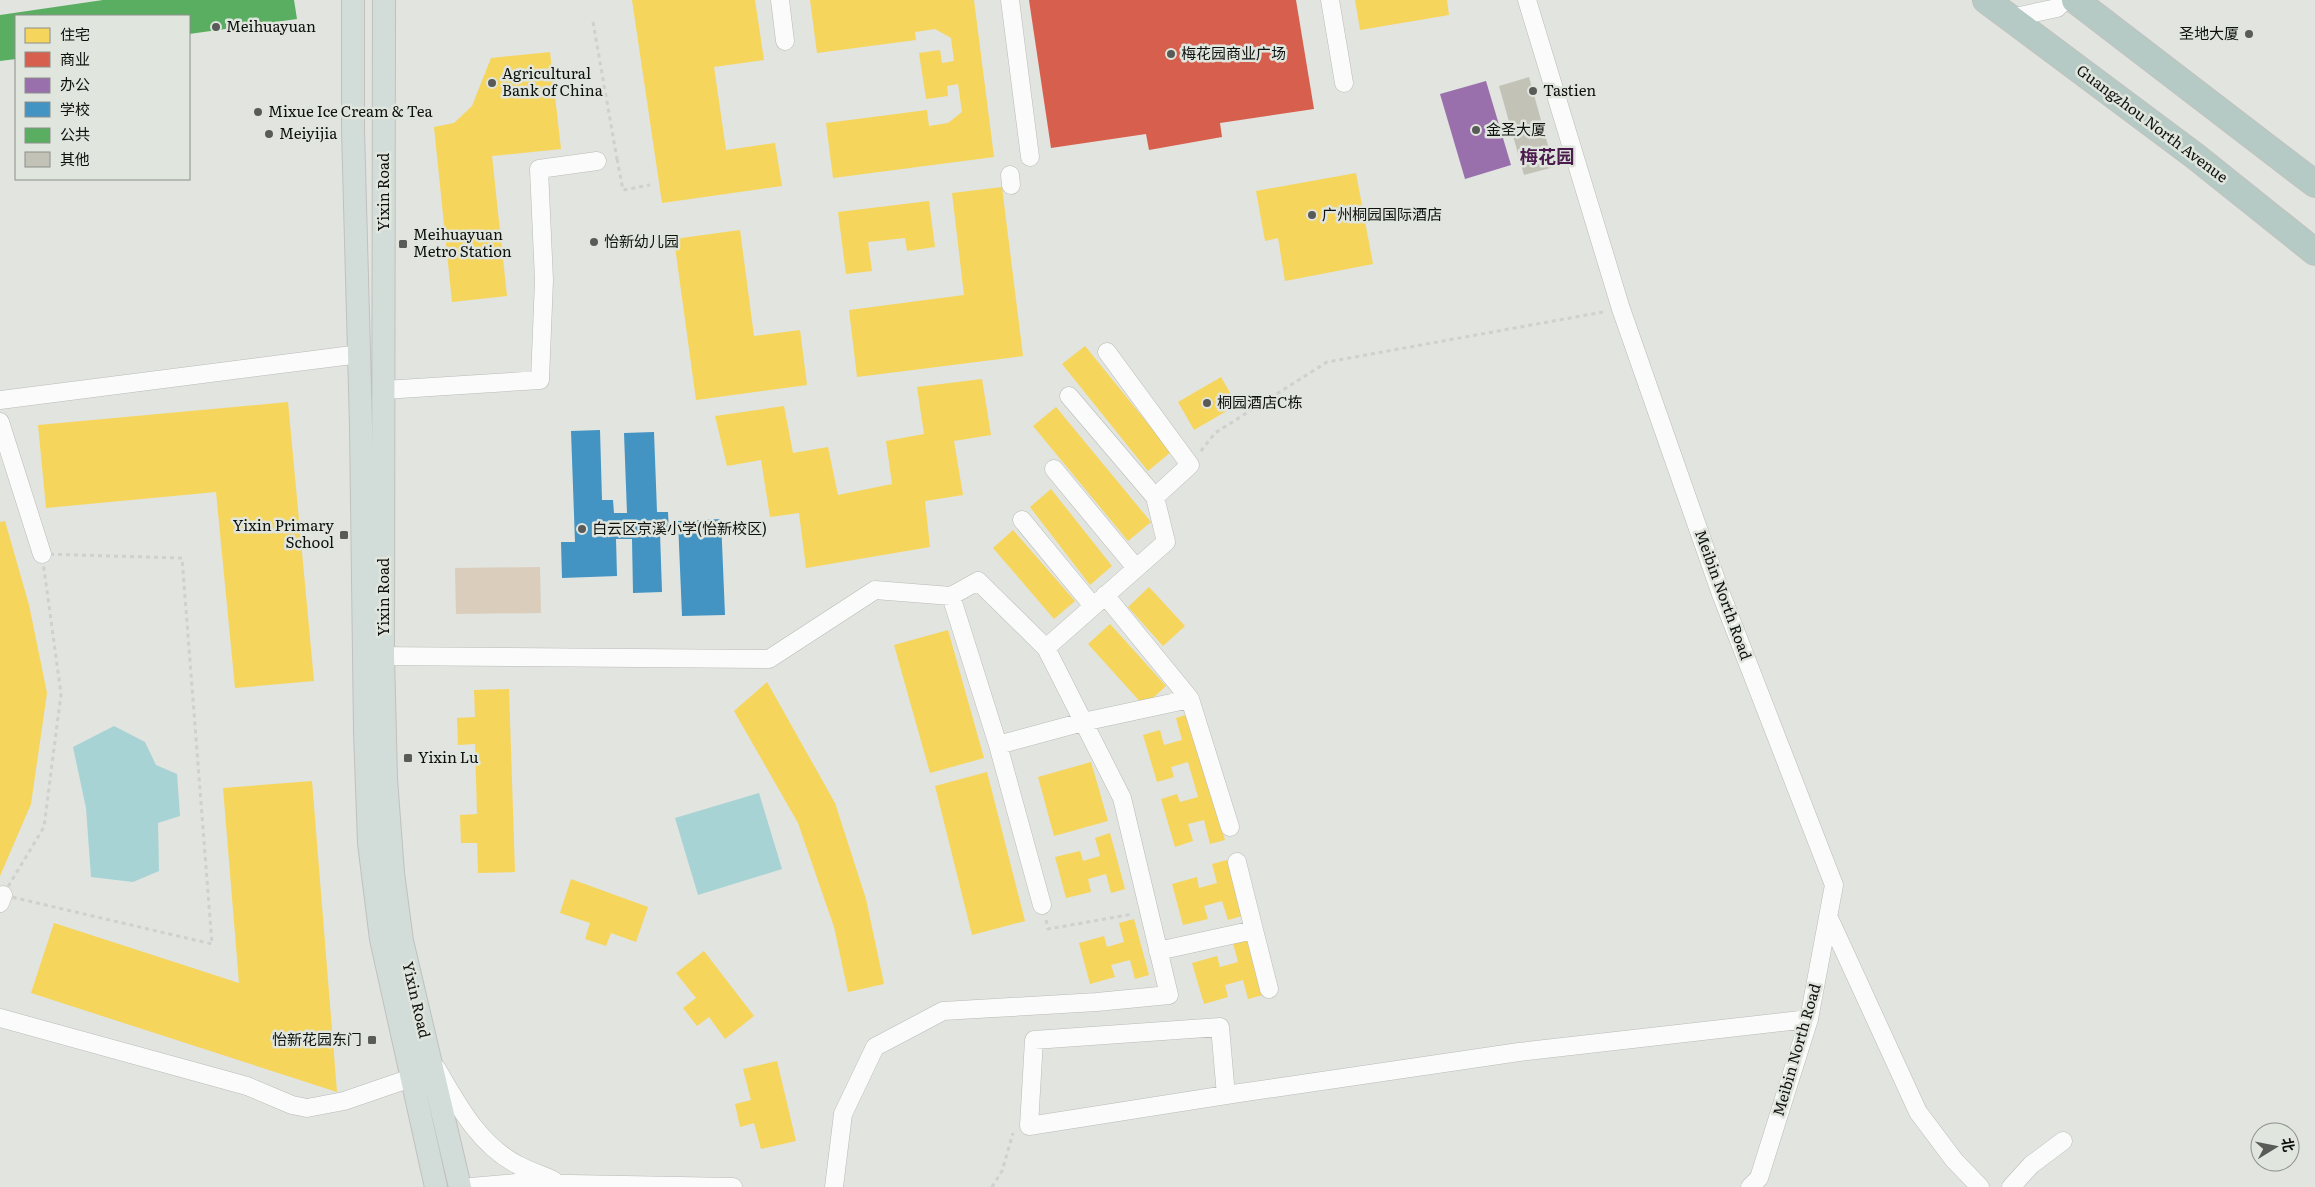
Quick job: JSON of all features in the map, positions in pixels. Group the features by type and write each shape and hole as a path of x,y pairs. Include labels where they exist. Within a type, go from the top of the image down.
{"highway":[{"name":"Guangzhou North Avenue","path":"1986,0 2195,156 2315,252"},
{"path":"2075,0 2315,184"}],"main road":[{"name":"Yixin Road","path":"353,0 353,130 360,354 374,656 393,873 402,940 460,1187"},
{"name":"Yixin Road","path":"384,0 384,390 374,656 366,792 374,886 381,939 436,1187"}],"street":[{"path":"780,0 785,40"},
{"path":"1010,0 1030,157"},
{"path":"1330,0 1344,84"},
{"name":"Meibin North Road","path":"1527,0 1621,309 1721,594 1834,885 1809,1019 1759,1178 1750,1187"},
{"path":"2010,18 2057,8 2065,0"},
{"path":"384,390 540,380 544,280 538,169 597,161"},
{"path":"1107,352 1190,465 1155,497"},
{"path":"0,400 360,354"},
{"path":"1046,648 1166,542 1155,497 1069,396"},
{"path":"0,422 42,554"},
{"path":"1054,469 1136,568"},
{"path":"1022,520 1190,699 1230,827"},
{"path":"374,656 769,659 875,590 951,596 978,581 1046,648 1122,798 1169,995 1097,1002 943,1011 875,1047 843,1114 834,1187"},
{"path":"951,596 998,745 1042,905"},
{"path":"998,745 1083,722 1190,699"},
{"path":"1238,862 1269,989"},
{"path":"1829,918 1918,1112 1954,1160 1980,1187"},
{"path":"1158,951 1254,930"},
{"path":"0,1018 247,1086 292,1105 307,1108 344,1101 411,1078"},
{"path":"1226,1095 1220,1027 1034,1040 1029,1126 1519,1052 1809,1019"},
{"path":"428,1053 465,1116 490,1145 518,1166 561,1183"},
{"path":"2011,1187 2031,1165 2063,1141"},
{"path":"471,1187 516,1183 733,1187"}],"path":[{"path":"593,22 624,190 650,185"},
{"path":"597,161 617,159"},
{"path":"1215,433 1327,362 1621,309"},
{"path":"42,554 182,558 212,944 1,899 44,827 61,694 42,554"},
{"path":"1048,929 1133,914"},
{"path":"992,1187 1002,1171 1014,1130"}],"shaded area":[{"path":"540,567 541,613 456,614 455,568"}],"water":[{"path":"114,726 145,742 156,765 177,774 180,816 158,823 159,871 133,882 91,877 86,808 73,747"},
{"path":"759,793 782,869 698,895 675,818"}],"building: 住宅":[{"path":"632,0 755,0 764,60 714,67 726,150 775,143 782,186 662,203"},
{"path":"810,0 974,0 994,157 833,178 826,123 927,110 929,126 948,123 962,112 958,84 947,86 948,96 926,99 919,53 940,50 942,63 954,61 951,38 935,29 915,32 916,40 817,53"},
{"path":"1355,0 1447,0 1449,15 1360,30"},
{"path":"550,52 561,149 492,156 507,296 452,302 434,127 454,123 472,106 491,58"},
{"name":"广州桐园国际酒店","path":"1356,173 1373,264 1285,281 1278,238 1265,241 1256,191"},
{"path":"1002,187 1023,356 857,377 849,310 964,295 952,193"},
{"path":"929,201 935,247 907,251 905,238 868,242 872,271 846,274 838,212"},
{"path":"740,230 754,336 800,330 807,385 696,400 674,239"},
{"path":"1085,346 1171,452 1148,471 1062,364"},
{"name":"桐园酒店C栋","path":"1221,377 1237,405 1194,430 1178,402"},
{"path":"982,379 991,435 954,441 963,495 925,501 930,547 806,568 799,513 770,517 761,460 727,466 715,416 784,406 793,453 828,447 838,495 892,484 886,441 924,434 917,387"},
{"path":"288,402 314,681 235,688 216,492 46,508 38,425"},
{"path":"1056,407 1151,522 1128,541 1033,426"},
{"path":"1051,489 1112,566 1090,585 1030,507"},
{"path":"5,521 29,605 47,693 31,804 0,876 0,522"},
{"path":"1013,530 1075,601 1054,619 993,548"},
{"path":"1149,587 1185,626 1163,646 1128,607"},
{"path":"1110,624 1166,686 1144,706 1088,644"},
{"path":"948,630 984,758 930,773 894,645"},
{"path":"767,682 835,803 866,899 884,984 848,992 834,927 798,823 734,711"},
{"path":"509,689 515,872 478,873 477,843 461,843 460,815 477,814 475,744 458,745 457,718 475,717 474,690"},
{"path":"1189,714 1225,840 1210,844 1204,820 1188,824 1193,841 1175,847 1161,799 1177,794 1180,802 1198,797 1188,762 1171,767 1174,777 1157,782 1143,735 1160,730 1164,745 1182,740 1176,718"},
{"path":"1091,762 1108,821 1054,836 1038,777"},
{"path":"987,772 1025,921 972,935 935,786"},
{"path":"312,781 337,1092 31,993 54,923 239,983 223,788"},
{"path":"1110,833 1125,889 1111,893 1106,874 1088,879 1091,892 1066,898 1055,857 1080,851 1083,861 1100,856 1095,838"},
{"path":"1227,860 1242,916 1228,920 1222,901 1204,906 1208,919 1183,925 1172,884 1197,877 1199,888 1217,883 1212,864"},
{"path":"571,879 648,907 636,942 611,933 606,946 585,939 590,923 560,913"},
{"path":"1134,919 1149,975 1135,979 1130,960 1111,965 1115,977 1090,984 1079,943 1104,936 1107,947 1124,942 1119,923"},
{"path":"1247,939 1263,995 1248,999 1243,980 1225,985 1228,997 1204,1004 1192,963 1217,956 1220,967 1238,962 1233,943"},
{"path":"704,951 754,1016 725,1039 709,1017 697,1026 683,1008 696,998 676,973"},
{"path":"777,1061 796,1141 761,1149 754,1123 740,1127 735,1104 751,1100 743,1069"}],"building: 商业":[{"name":"梅花园商业广场","path":"1029,0 1296,0 1314,109 1220,123 1222,137 1149,150 1146,134 1051,148"}],"building: 办公":[{"name":"金圣大厦","path":"1486,81 1511,165 1465,179 1440,94"}],"building: 学校":[{"path":"600,430 602,500 613,500 614,513 627,513 624,433 654,432 657,512 668,512 669,533 660,533 662,592 633,593 632,539 616,539 617,576 562,578 561,542 575,542 571,431"},
{"path":"721,519 725,615 682,616 678,521"}],"building: 公共":[{"name":"Meihuayuan","path":"103,0 294,0 297,19 190,34 190,15 15,15 15,59 0,61 0,15"}],"building: 其他":[{"path":"1529,77 1554,167 1524,175 1499,86"}],"place":[{"name":"Meihuayuan","path":"216,27"},
{"name":"圣地大厦","path":"2249,34"},
{"name":"梅花园商业广场","path":"1171,54"},
{"name":"Agricultural Bank of China","path":"492,83"},
{"name":"Tastien","path":"1533,91"},
{"name":"Mixue Ice Cream & Tea","path":"258,112"},
{"name":"金圣大厦","path":"1476,130"},
{"name":"Meiyijia","path":"269,134"},
{"name":"广州桐园国际酒店","path":"1312,215"},
{"name":"怡新幼儿园","path":"594,242"},
{"name":"Meihuayuan Metro Station","path":"403,244"},
{"name":"桐园酒店C栋","path":"1207,403"},
{"name":"白云区京溪小学(怡新校区)","path":"582,529"},
{"name":"Yixin Primary School","path":"344,535"},
{"name":"Yixin Lu","path":"408,758"},
{"name":"怡新花园东门","path":"372,1040"}],"district":[{"name":"梅花园","path":"1547,157"}]}
